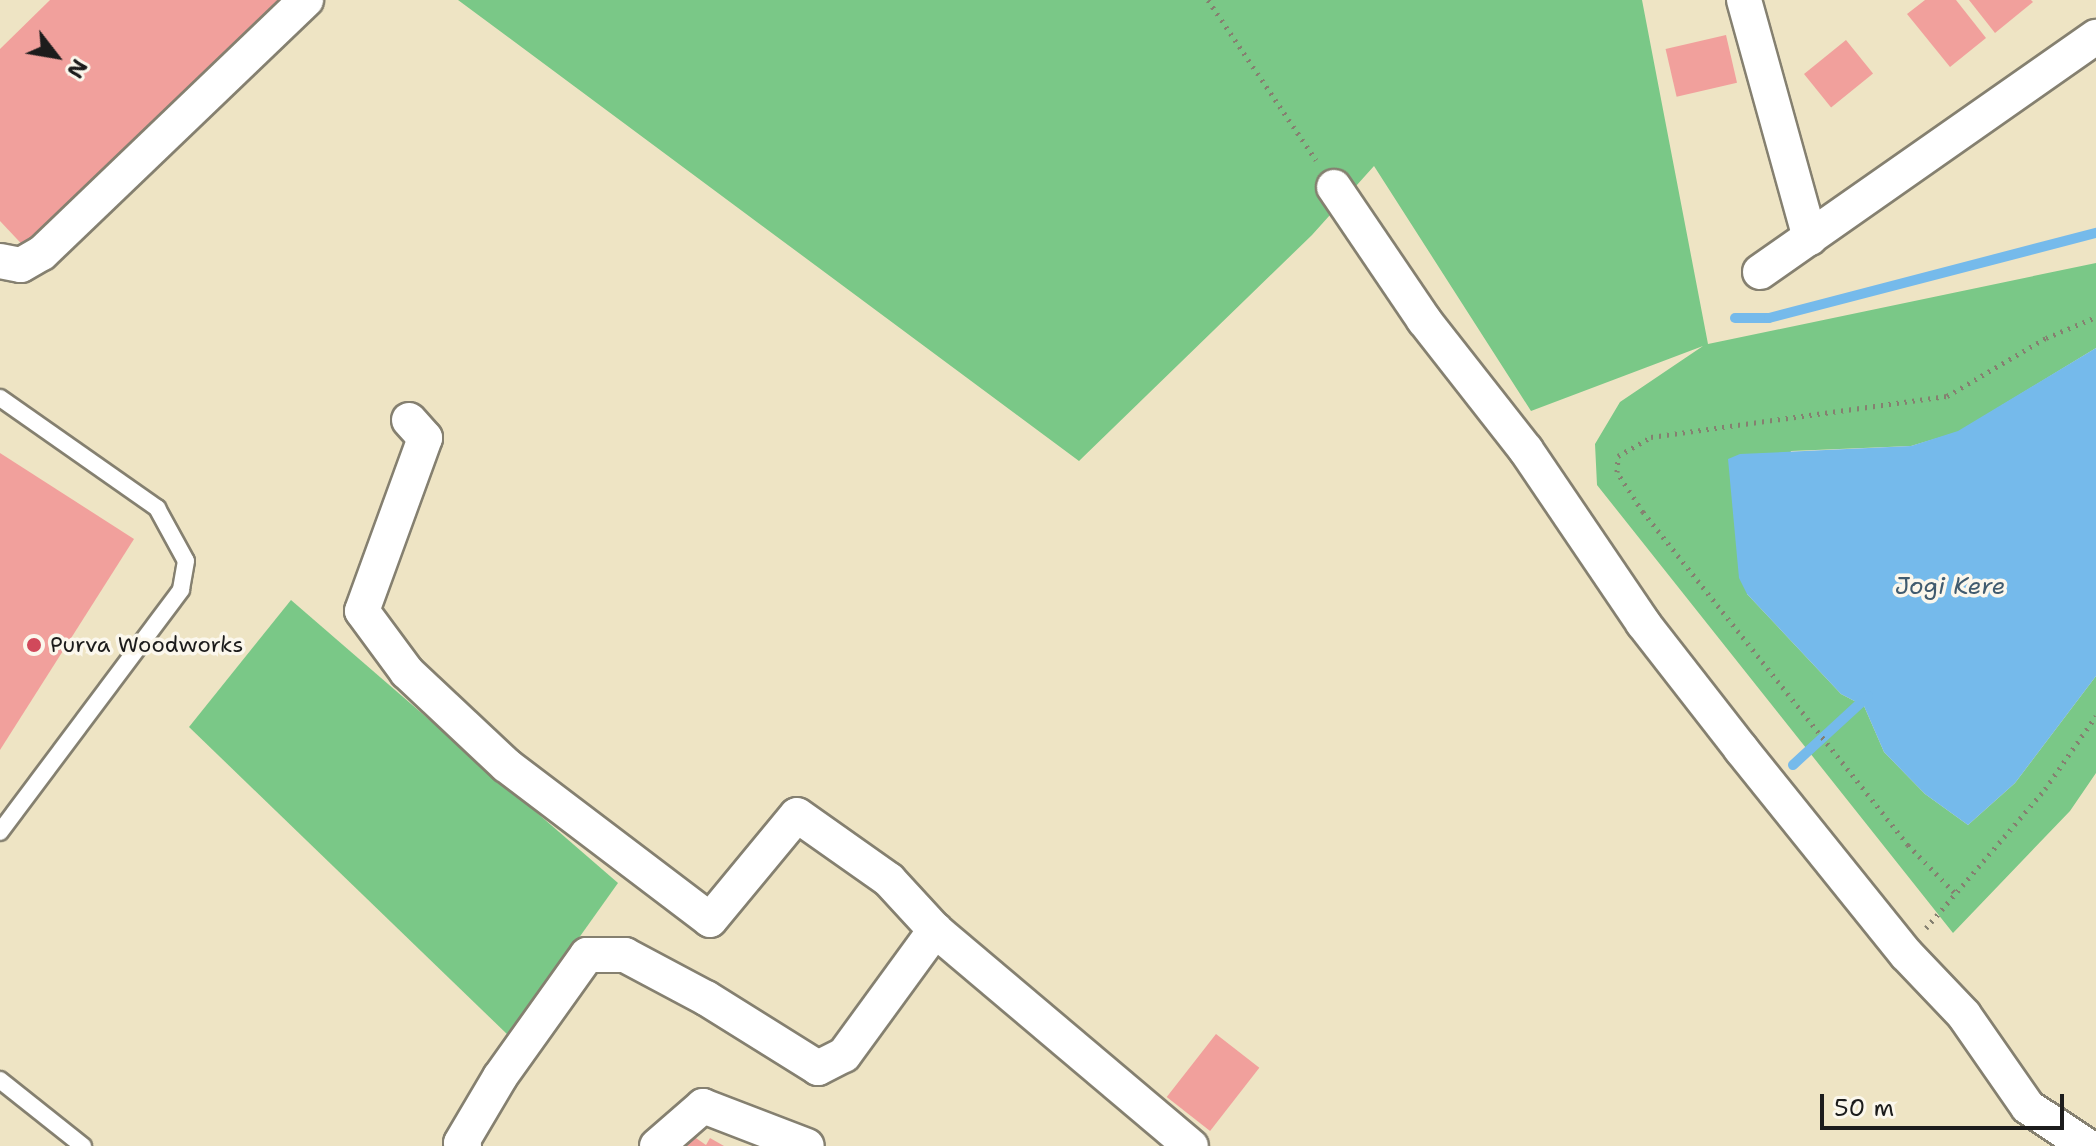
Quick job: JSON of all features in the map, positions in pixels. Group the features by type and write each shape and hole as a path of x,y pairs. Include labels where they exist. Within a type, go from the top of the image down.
{"street":[{"path":"0,261 21,265 42,253 306,0"},
{"path":"1744,0 1810,238"},
{"path":"1760,272 2096,37"},
{"path":"1334,187 1424,320 1526,450 1643,623 1906,954 1964,1015 2028,1107 2041,1146"},
{"path":"409,420 425,438 362,611 407,672 506,765 710,920 797,815 889,880 935,930 1191,1146"},
{"path":"464,1146 461,1143 500,1077 587,955 625,955 706,998 818,1068 844,1055 935,930"},
{"path":"657,1146 703,1106 807,1146"},
{"path":"2028,1107 2087,1146"}],"lane":[{"path":"0,398 157,508 186,561 181,590 0,832"},
{"path":"0,1080 83,1146"}],"path":[{"path":"1208,0 1334,187"},
{"path":"1954,892 1908,845 1643,512 1617,472 1618,456 1651,437 1947,396 2046,338 2096,317"},
{"path":"1906,954 1954,892 2045,789 2096,716"}],"green space":[{"path":"458,0 1642,0 1708,344 2096,263 2096,348 1958,432 1911,446 1791,451 1747,594 1841,694 1864,706 1884,752 1925,794 1968,825 2015,783 2096,676 2096,773 2070,811 1953,933 1597,485 1595,444 1620,402 1703,346 1531,411 1374,166 1312,235 1079,461"},
{"path":"291,600 618,883 509,1036 189,727"}],"water":[{"name":"Jogi Kere","path":"2096,348 2096,676 2015,783 1968,825 1925,794 1884,752 1864,706 1841,694 1747,594 1739,578 1728,459 1740,454 1911,446 1958,431"}],"building":[{"path":"50,0 293,0 32,255 0,221 0,49"},
{"path":"1925,0 1956,0 1986,38 1950,67 1907,14"},
{"path":"1969,0 2031,0 2033,2 1995,33"},
{"path":"1726,35 1737,83 1677,97 1666,49"},
{"path":"1846,40 1873,73 1831,107 1804,74"},
{"name":"Purva Woodworks","path":"0,453 134,539 0,750"},
{"path":"1216,1034 1259,1068 1210,1131 1167,1097"},
{"path":"693,1136 706,1145 710,1138 724,1146 687,1146"}],"waterway":[{"path":"1735,318 1769,318 2096,233"},
{"path":"1793,765 1868,696"}],"place":[{"name":"Purva Woodworks","path":"34,645"}]}
